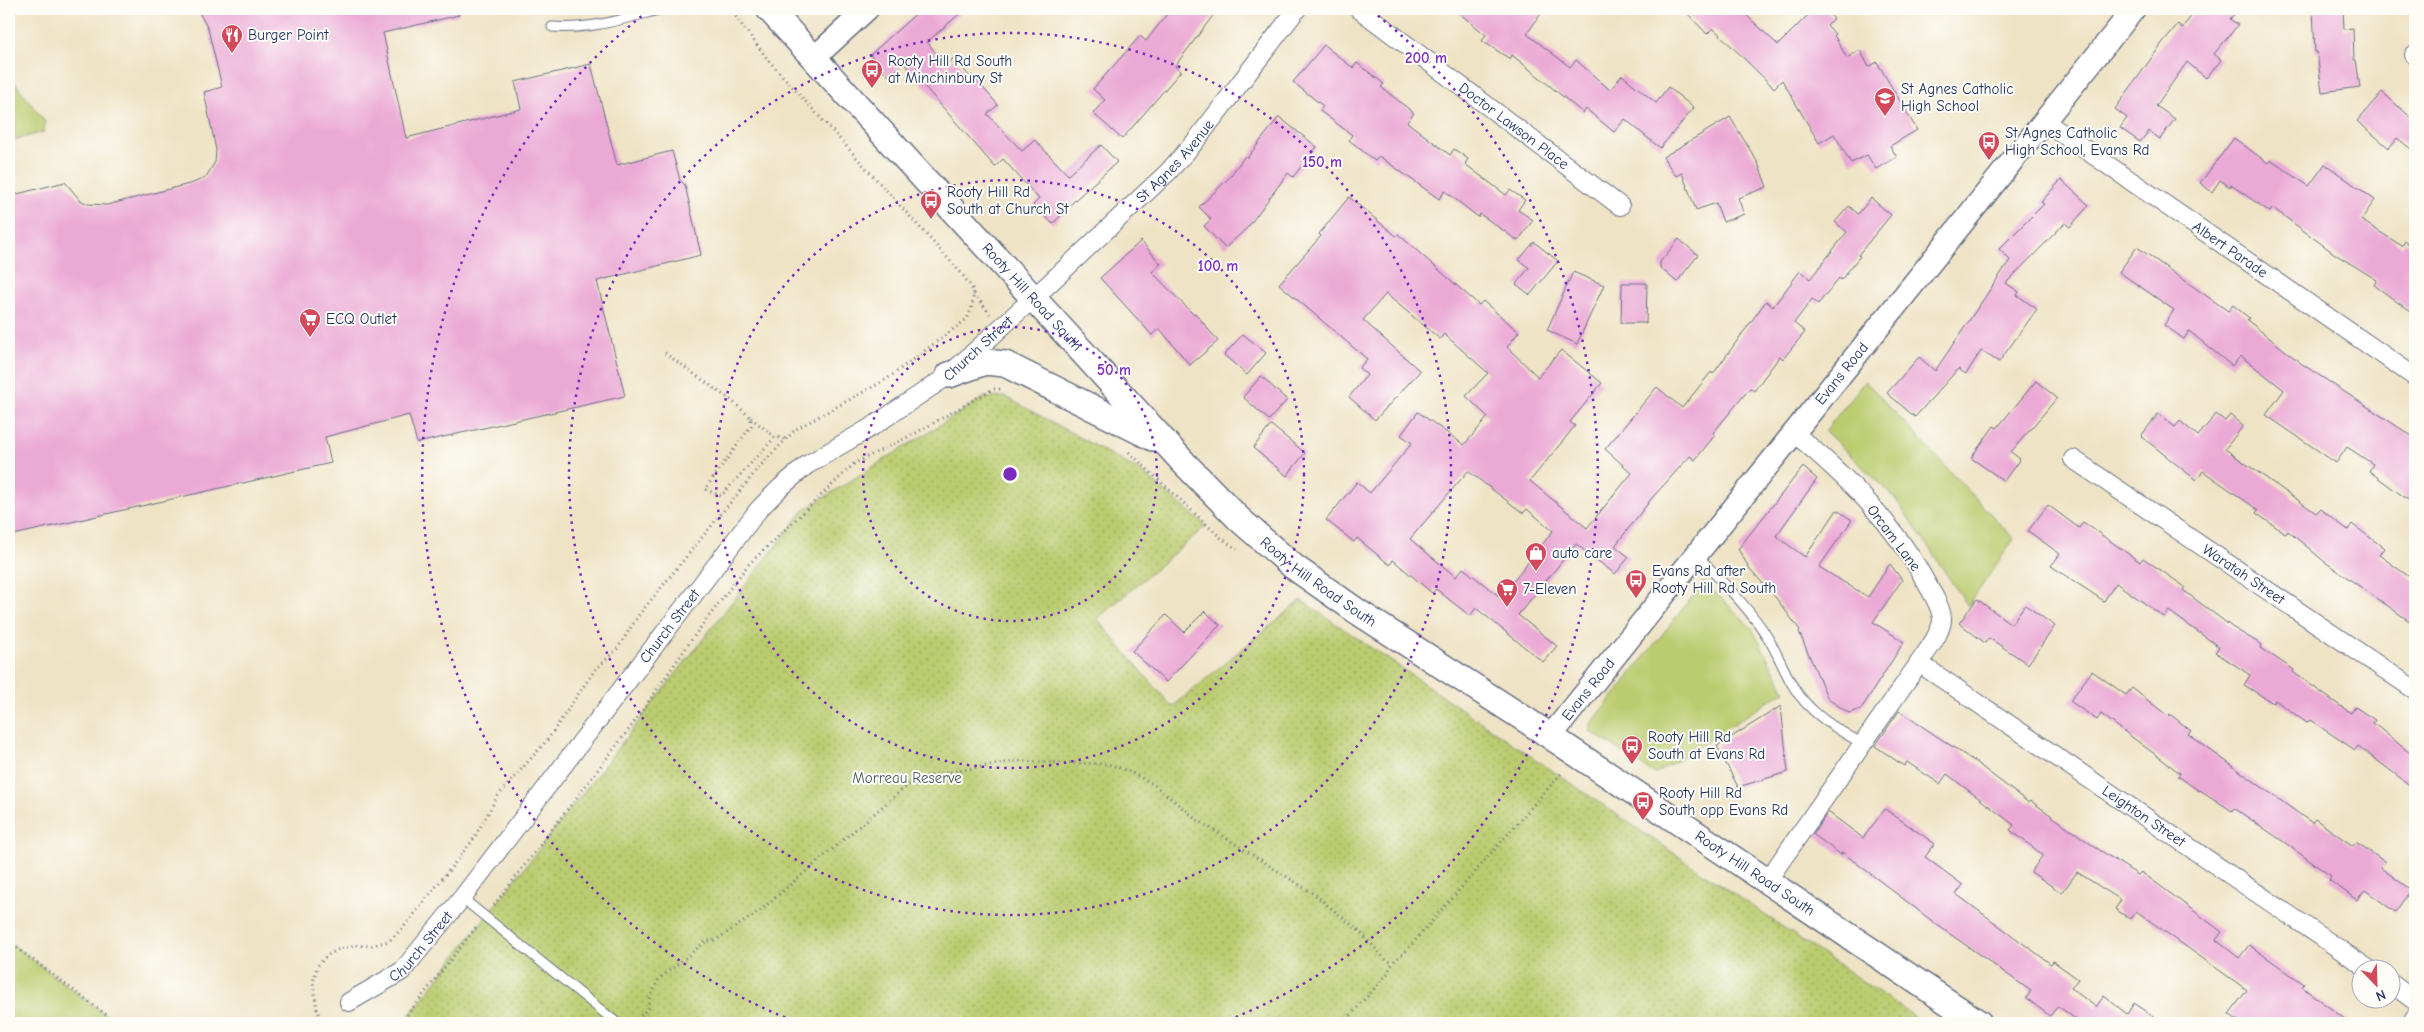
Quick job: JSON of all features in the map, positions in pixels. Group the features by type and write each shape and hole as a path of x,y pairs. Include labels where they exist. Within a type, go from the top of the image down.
{"main road":[{"name":"Rooty Hill Road South","path":"769,9 1034,297 1166,444 1239,519 1294,568 1979,1023"},
{"path":"949,375 985,362 1005,364 1166,444"}],"street":[{"path":"814,58 867,9"},
{"name":"St Agnes Avenue","path":"1034,297 1168,172 1194,143 1297,9"},
{"name":"Doctor Lawson Place","path":"1359,9 1620,206"},
{"name":"Evans Road","path":"1550,737 2134,9"},
{"name":"Albert Parade","path":"2044,121 2415,378"},
{"name":"Church Street","path":"349,1002 402,971 462,898 759,510 781,487 807,465 873,426 949,375 1034,297"},
{"name":"Orcam Lane","path":"1794,434 1834,467 1860,493 1901,541 1919,568 1939,605 1942,621 1934,640 1919,663"},
{"name":"Waratah Street","path":"2072,459 2415,690"},
{"path":"1767,881 1919,663"},
{"name":"Leighton Street","path":"1919,663 2355,960"},
{"path":"2402,991 2415,1001"},
{"path":"2411,1023 2415,1017"}],"lane":[{"path":"552,27 575,29 663,9"},
{"path":"1695,554 1749,611 1768,638 1793,686 1808,706 1838,730 1863,744"},
{"path":"462,898 617,1023"}],"path":[{"path":"323,1023 317,1010 313,982 318,968 326,956 339,949 355,945 370,946 388,941 403,928 473,840 497,797 548,740 594,671 618,648 638,616 688,557 723,509 761,465 796,429 887,379 953,332 967,319 972,307 974,291 962,274 769,61 730,9"},
{"path":"665,353 732,401 774,437 787,439"},
{"path":"401,1023 633,724 697,632 748,565 855,463 916,433 993,389 1003,389"},
{"path":"751,418 751,426 706,489 721,496 774,437"},
{"path":"1127,450 1221,538 1244,554"},
{"path":"634,1023 648,1008 648,1000 659,979 706,942 716,940 757,913 916,778 1015,761 1108,764 1126,770 1147,781 1196,819 1314,894 1358,930 1387,961 1393,962"},
{"path":"1344,1023 1387,974 1393,962 1405,952 1564,770"},
{"path":"9,942 116,1023"}],"green space":[{"path":"9,75 45,122 44,132 9,141"},
{"path":"1865,381 2014,539 1968,606 1895,498 1825,431"},
{"name":"Morreau Reserve","path":"1006,397 1142,472 1206,526 1097,619 1172,707 1301,600 1924,1023 403,1023 804,510 983,398"},
{"path":"1704,582 1752,628 1785,691 1655,774 1590,731 1591,724"},
{"path":"9,942 117,1023 9,1023"}],"building":[{"name":"ECQ Outlet","path":"197,9 458,9 459,15 383,33 406,138 521,109 515,82 591,64 617,165 672,151 680,180 685,185 701,255 597,281 625,396 417,443 409,415 325,437 331,463 9,536 9,196 65,182 80,200 88,204 107,205 193,183 206,177 215,162 216,150 204,92 222,87 208,29"},
{"path":"921,9 965,9 927,42 946,65 954,58 970,77 972,75 998,105 987,114 1022,151 1035,140 1068,175 1101,145 1117,162 1075,200 1053,224 1033,205 1039,199 1003,159 995,167 904,63 889,76 870,55"},
{"path":"1171,9 1218,9 1175,66 1181,71 1122,139 1093,113 1105,100 1093,89 1140,36 1146,41"},
{"path":"1454,9 1544,9 1527,34 1570,67 1576,60 1610,90 1622,75 1656,103 1668,87 1694,108 1660,148 1625,119 1614,132 1586,109 1583,113 1512,55 1510,59 1482,41 1486,35"},
{"path":"1683,9 1740,9 1778,45 1814,9 1824,9 1834,19 1827,25 1835,34 1847,58 1860,50 1869,67 1877,62 1917,130 1890,146 1897,157 1876,169 1867,155 1851,163 1834,134 1819,143 1782,80 1774,88 1713,28 1707,34"},
{"path":"2197,9 2239,9 2230,19 2238,25 2214,54 2221,60 2206,78 2187,62 2156,106 2175,119 2160,139 2149,131 2140,142 2120,128 2127,118 2115,109 2163,42 2178,24 2182,28"},
{"path":"2313,9 2343,9 2344,29 2353,28 2354,60 2356,60 2360,87 2322,92 2317,52 2315,52"},
{"path":"1324,45 1353,68 1357,63 1384,84 1381,87 1414,113 1407,122 1450,155 1454,149 1468,159 1465,164 1506,195 1510,190 1525,200 1518,210 1533,220 1518,241 1480,214 1478,217 1445,191 1439,199 1379,156 1375,161 1349,140 1352,135 1320,111 1323,106 1293,82"},
{"path":"2382,92 2415,121 2415,152 2397,138 2389,148 2357,121"},
{"path":"1279,117 1317,147 1293,177 1288,173 1248,227 1225,248 1204,226 1211,219 1199,207 1228,179 1245,156 1247,158"},
{"path":"1730,117 1758,163 1767,187 1738,198 1744,214 1723,222 1716,203 1696,210 1682,173 1676,176 1663,157"},
{"path":"2234,138 2268,163 2270,160 2309,186 2325,164 2375,200 2361,220 2402,246 2405,241 2415,248 2415,315 2374,285 2377,280 2335,254 2273,208 2270,212 2231,185 2230,187 2220,180 2212,192 2200,183"},
{"path":"2061,180 2089,205 2070,227 2065,223 2006,283 2019,292 2017,295 2037,309 1999,362 1981,351 1966,374 1958,369 1915,417 1887,393 1919,357 1935,371 2010,260 1999,249 2044,204 2041,202"},
{"path":"1349,197 1396,236 1398,234 1479,305 1483,301 1519,332 1507,347 1538,377 1561,350 1602,383 1570,422 1575,426 1530,481 1587,528 1632,473 1605,449 1657,387 1682,408 1711,372 1713,374 1766,301 1773,307 1800,271 1810,279 1847,232 1835,222 1849,206 1858,214 1871,198 1891,215 1858,255 1860,256 1841,280 1839,278 1818,304 1812,299 1794,323 1805,332 1783,359 1780,356 1754,391 1750,388 1713,433 1715,435 1695,460 1690,456 1652,498 1615,546 1629,557 1615,574 1576,544 1518,615 1557,646 1543,662 1476,608 1470,616 1436,589 1432,593 1393,560 1390,565 1357,538 1354,542 1326,520 1357,482 1370,493 1412,443 1401,435 1418,412 1464,445 1488,417 1466,396 1488,373 1444,334 1440,339 1386,294 1363,320 1420,371 1375,420 1349,397 1367,375 1359,368 1367,359 1279,284 1321,236 1319,234","holes":["1468,471 1523,513 1527,509 1553,531 1500,597 1463,568 1456,577 1410,539"]},
{"path":"1679,239 1698,255 1677,282 1660,268 1660,262"},
{"path":"1141,241 1161,264 1152,272 1193,314 1195,313 1218,341 1190,365 1159,328 1152,335 1100,278"},
{"path":"1534,242 1558,261 1530,295 1516,284 1529,268 1519,260"},
{"path":"2137,247 2228,311 2233,305 2249,318 2247,320 2302,364 2415,438 2415,505 2369,471 2373,464 2347,447 2336,463 2266,415 2284,390 2241,356 2232,366 2189,331 2184,339 2164,325 2174,310 2119,272"},
{"path":"1573,272 1604,285 1577,344 1547,330"},
{"path":"1622,283 1647,283 1646,323 1621,323"},
{"path":"1243,334 1266,353 1247,375 1224,355"},
{"path":"1261,376 1287,400 1269,420 1243,397"},
{"path":"2036,381 2057,398 2011,452 2020,459 2004,481 1971,458 1994,426 1997,428"},
{"path":"2158,414 2175,427 2180,421 2198,436 2216,414 2225,421 2230,415 2243,426 2225,449 2316,513 2320,509 2348,530 2352,524 2384,548 2379,555 2415,581 2415,625 2325,562 2288,531 2286,534 2256,513 2258,510 2203,471 2196,480 2141,436"},
{"path":"1271,425 1305,453 1287,476 1253,448"},
{"path":"1803,467 1817,479 1776,536 1805,557 1837,510 1852,520 1819,567 1868,597 1890,564 1902,580 1873,622 1904,642 1861,709 1849,713 1828,699 1799,632 1800,630 1776,598 1750,569 1738,549"},
{"path":"2048,505 2079,528 2083,522 2140,562 2143,558 2185,587 2183,590 2232,627 2262,645 2261,648 2294,670 2293,672 2336,703 2351,713 2355,707 2375,720 2373,723 2415,757 2415,789 2358,746 2355,750 2310,720 2307,723 2275,700 2273,703 2244,685 2250,675 2215,652 2219,647 2169,611 2164,617 2116,583 2104,601 2051,566 2060,554 2028,531"},
{"path":"1977,599 2011,624 2025,605 2055,626 2028,664 1989,638 1985,643 1959,623"},
{"path":"1205,611 1220,625 1166,682 1132,651 1166,615 1184,632"},
{"path":"2092,671 2126,695 2132,688 2191,731 2188,734 2312,823 2315,819 2353,846 2356,842 2385,862 2381,868 2411,890 2395,912 2365,890 2357,900 2329,880 2331,876 2281,840 2234,808 2232,811 2178,776 2180,773 2101,714 2097,720 2070,701"},
{"path":"1781,706 1788,772 1738,787 1717,746"},
{"path":"1899,711 1974,761 2029,803 2031,801 2095,847 2138,875 2141,872 2159,885 2222,932 2216,940 2239,958 2249,945 2304,984 2302,987 2350,1023 2241,1023 2229,1014 2247,990 2136,911 2130,919 2115,909 2121,900 2077,872 2062,893 2031,872 2043,855 2010,830 2014,825 1947,774 1940,784 1907,762 1904,766 1875,746"},
{"path":"1885,809 1935,844 1925,857 1963,885 1956,894 2051,964 2053,961 2078,979 2071,988 2096,1007 2104,996 2127,1014 2134,1003 2164,1023 2081,1023 2058,1006 2050,1016 2026,998 2031,991 1940,927 1842,852 1841,855 1813,834 1828,812 1863,838"}],"place":[{"name":"Burger Point","path":"232,54"},
{"name":"Rooty Hill Rd South at Minchinbury St","path":"872,89"},
{"name":"St Agnes Catholic High School","path":"1885,117"},
{"name":"St Agnes Catholic High School, Evans Rd","path":"1989,161"},
{"name":"Rooty Hill Rd South at Church St","path":"931,220"},
{"name":"ECQ Outlet","path":"310,338"},
{"name":"auto care","path":"1536,572"},
{"name":"Evans Rd after Rooty Hill Rd South","path":"1636,599"},
{"name":"7-Eleven","path":"1507,608"},
{"name":"Rooty Hill Rd South at Evans Rd","path":"1632,765"},
{"name":"Rooty Hill Rd South opp Evans Rd","path":"1643,821"}]}
